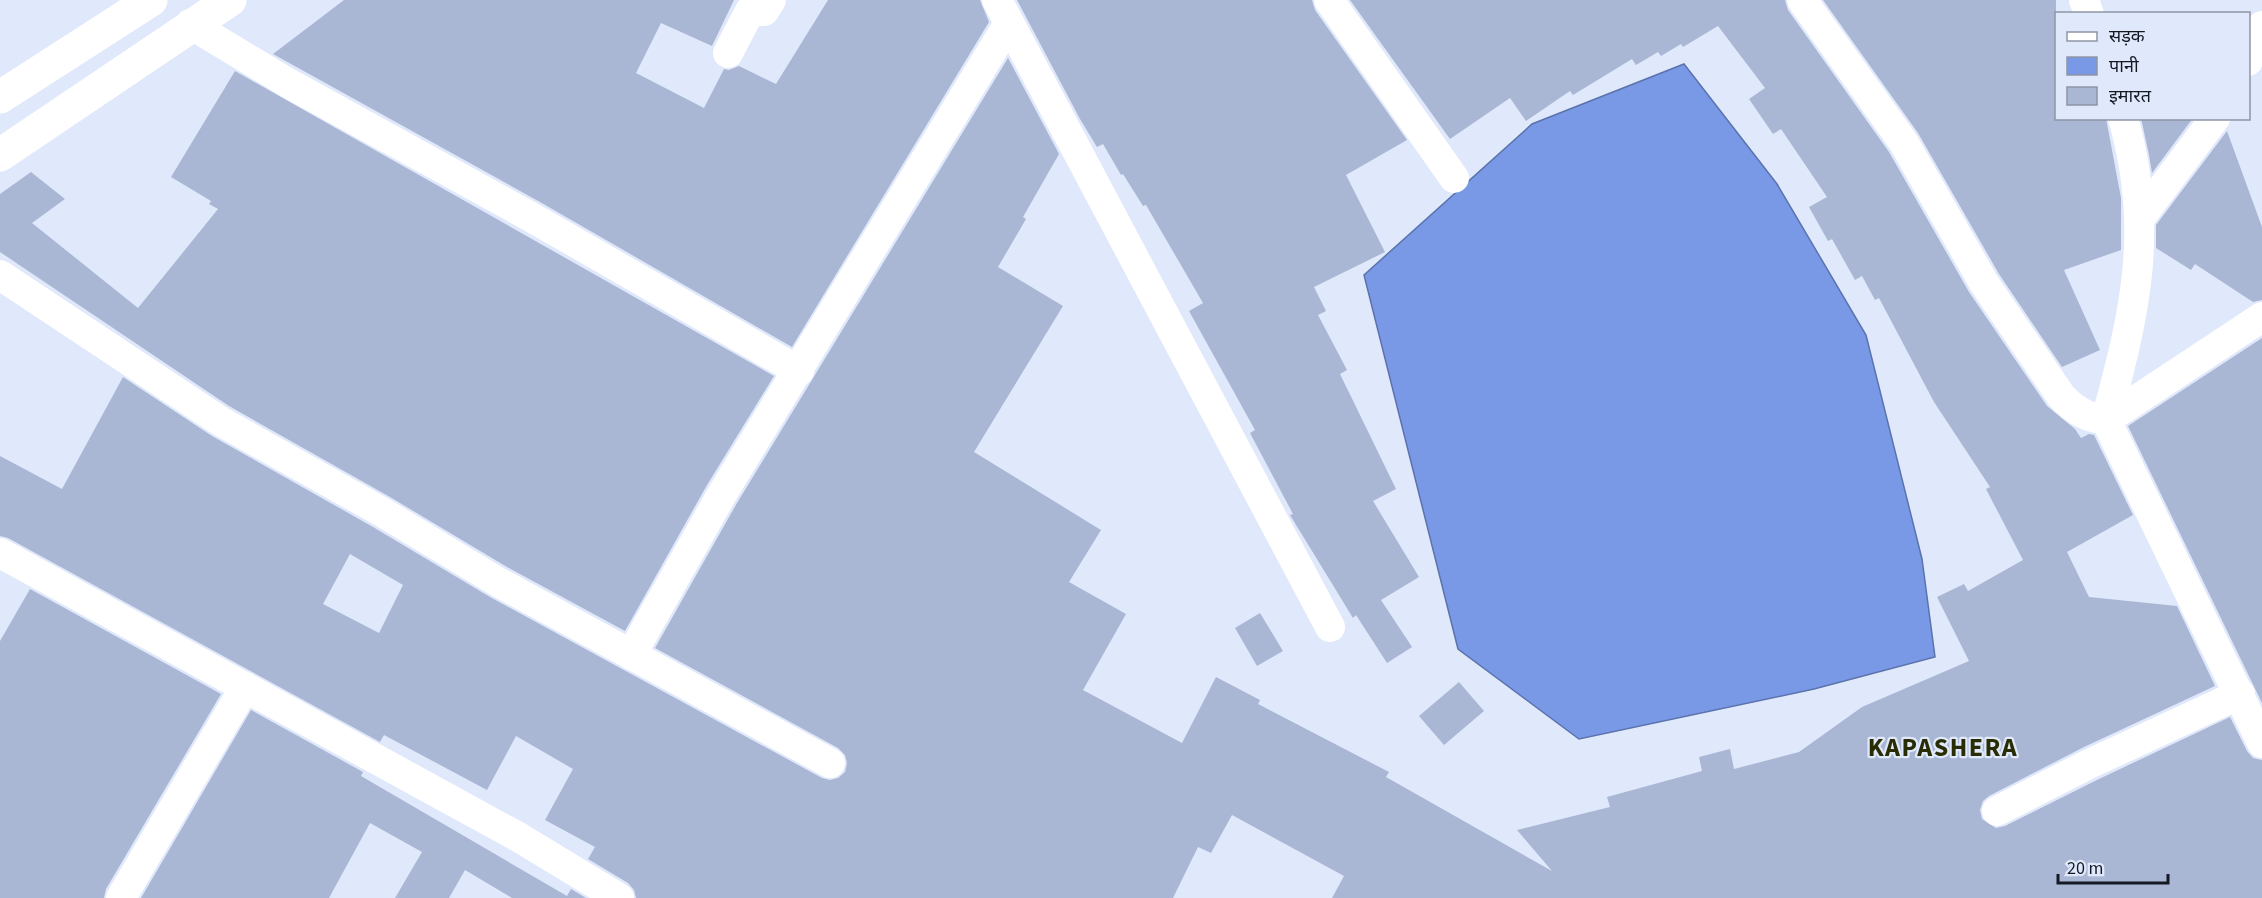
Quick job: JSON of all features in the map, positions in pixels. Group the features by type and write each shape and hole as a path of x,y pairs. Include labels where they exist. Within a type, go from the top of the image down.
{"main road":[{"path":"0,97 151,0"},
{"path":"0,155 190,24 230,0"}],"street":[{"path":"728,53 750,11 764,10 771,0"},
{"path":"1329,0 1454,178"},
{"path":"1802,0 1904,144 1984,283 2061,396 2086,417 2106,420 2262,317"},
{"path":"631,655 722,494 799,371 1003,11"},
{"path":"1003,11 1330,627"},
{"path":"190,24 288,83 531,217 799,371"},
{"path":"2250,56 2262,26"},
{"path":"2123,120 2140,218 2140,256 2133,307 2106,420 2240,694 2262,744"},
{"path":"2140,218 2214,120"},
{"path":"0,275 220,421 382,512 498,582 830,763"},
{"path":"0,553 520,838 619,898"},
{"path":"121,898 245,687"},
{"path":"1997,811 2091,763 2240,694"}],"water":[{"path":"1684,64 1777,184 1866,335 1922,559 1935,657 1814,689 1579,739 1458,649 1364,275 1532,124"}],"building":[{"path":"344,0 734,0 712,46 661,23 636,73 704,108 724,69 729,70 739,66 776,84 828,0 980,0 989,22 792,347 540,202 273,54"},
{"path":"1017,0 1312,0 1315,10 1407,140 1346,175 1385,252 1314,287 1326,311 1318,315 1347,370 1340,374 1396,489 1373,501 1419,577 1381,600 1412,647 1387,663 1356,615 1353,618 1290,515 1293,514 1250,433 1255,430 1189,311 1203,303 1146,205 1143,206 1123,174 1121,175 1103,144 1097,147"},
{"path":"1350,0 1785,0 1788,10 1889,152 1969,292 2047,406 2075,429 2081,438 2089,434 2094,435 2133,515 2067,552 2089,597 2177,606 2215,686 2084,747 1989,796 1983,801 1980,810 1982,819 1996,828 2005,826 2230,717 2247,751 2253,758 2262,760 2262,898 1332,898 1344,876 1232,815 1211,853 1198,847 1173,898 636,898 634,890 628,883 588,859 595,847 545,820 573,769 516,736 487,790 384,735 380,742 8,538 0,536 0,456 62,489 123,377 212,436 373,527 490,597 822,778 830,780 838,778 845,772 847,763 845,755 838,748 655,648 737,503 1008,58 1059,154 1023,217 1026,219 998,267 1063,306 974,452 1101,530 1069,582 1126,614 1083,690 1182,743 1216,677 1260,700 1258,704 1389,772 1386,777 1552,871 1517,830 1610,807 1607,797 1702,771 1699,757 1730,749 1734,769 1799,752 1862,707 1969,661 1937,597 1964,584 1968,591 2023,560 1986,489 1990,487 1934,402 1879,298 1875,300 1862,276 1855,280 1832,239 1828,241 1809,207 1827,197 1781,129 1773,134 1749,99 1765,88 1718,26 1683,47 1681,44 1661,56 1658,52 1636,65 1632,59 1573,95 1570,91 1526,121 1510,98 1450,139","holes":["350,554 403,585 379,633 323,604"]},
{"path":"1823,0 2056,0 2055,120 2106,120 2121,198 2121,250 2064,270 2100,350 2062,367 1999,274 1918,133"},
{"path":"235,71 774,376 707,485 625,631 507,567 390,497 229,406 0,252 0,194 31,172 65,199 32,223 138,308 218,209 209,204 211,201 171,177"},
{"path":"2141,120 2192,120 2152,173"},
{"path":"2227,131 2262,227 2262,300 2253,302 2195,264 2191,270 2156,248 2156,225"},
{"path":"2262,338 2262,703 2128,426"},
{"path":"30,589 221,694 106,889 104,898 0,898 0,641"},
{"path":"1260,613 1283,651 1257,666 1235,628"},
{"path":"1459,682 1484,711 1444,745 1419,716"},
{"path":"251,710 363,772 361,776 567,896 571,889 586,898 512,898 465,870 449,898 395,898 422,852 370,823 329,898 141,898"}],"district":[{"name":"KAPASHERA","path":"1943,747"}]}
